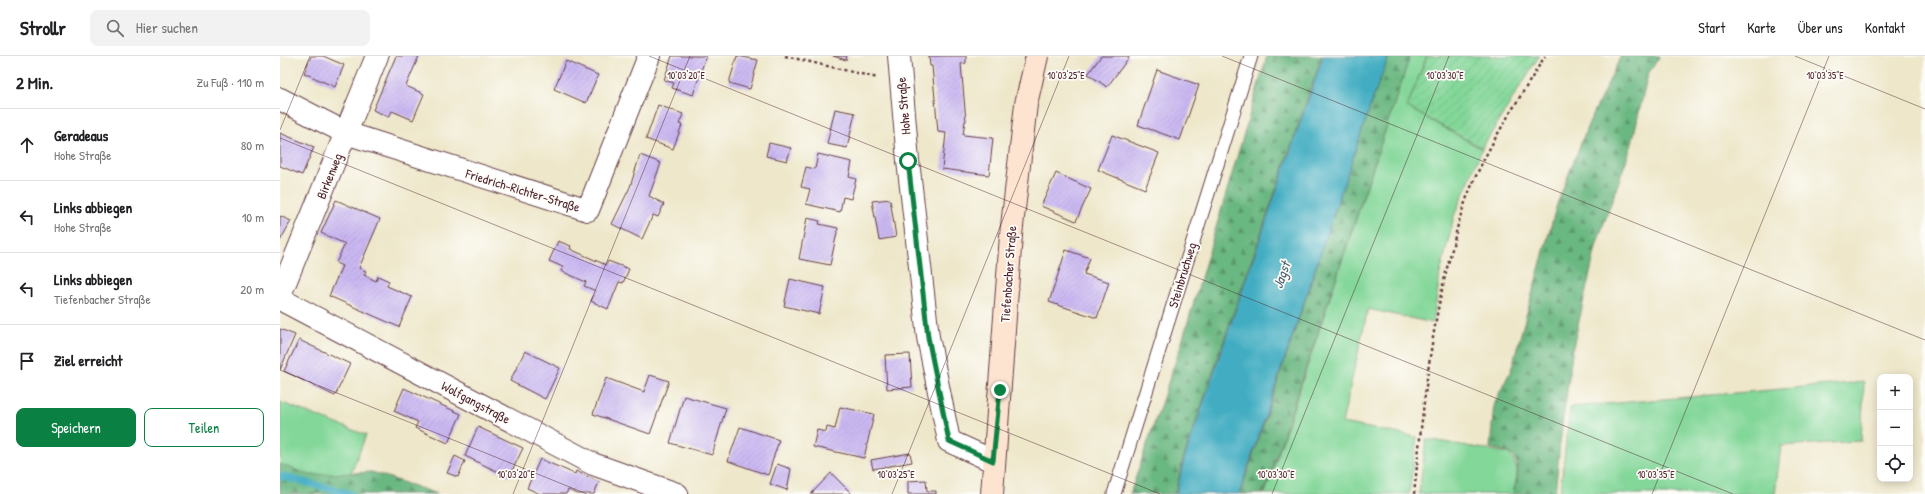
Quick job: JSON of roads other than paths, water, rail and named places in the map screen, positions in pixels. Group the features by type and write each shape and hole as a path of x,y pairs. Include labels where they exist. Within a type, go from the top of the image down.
{"main road":[{"name":"Tiefenbacher Straße","path":"992,494 993,461 1000,390 1011,235 1026,104 1037,56"}],"street":[{"name":"Birkenweg","path":"280,295 376,56"},
{"name":"Friedrich-Richter-Straße","path":"346,133 588,210 649,56"},
{"name":"Hohe Straße","path":"899,56 908,161 928,337 949,441 993,461"},
{"path":"280,99 346,133"},
{"name":"Wolfgangstraße","path":"280,299 593,464 677,494"}],"lane":[{"name":"Steinbruchweg","path":"1114,494 1251,56"}],"water":[{"name":"Jagst","path":"1323,56 1389,56 1374,95 1239,494 1176,494 1184,459"}],"waterway":[{"path":"280,476 351,494"}]}
